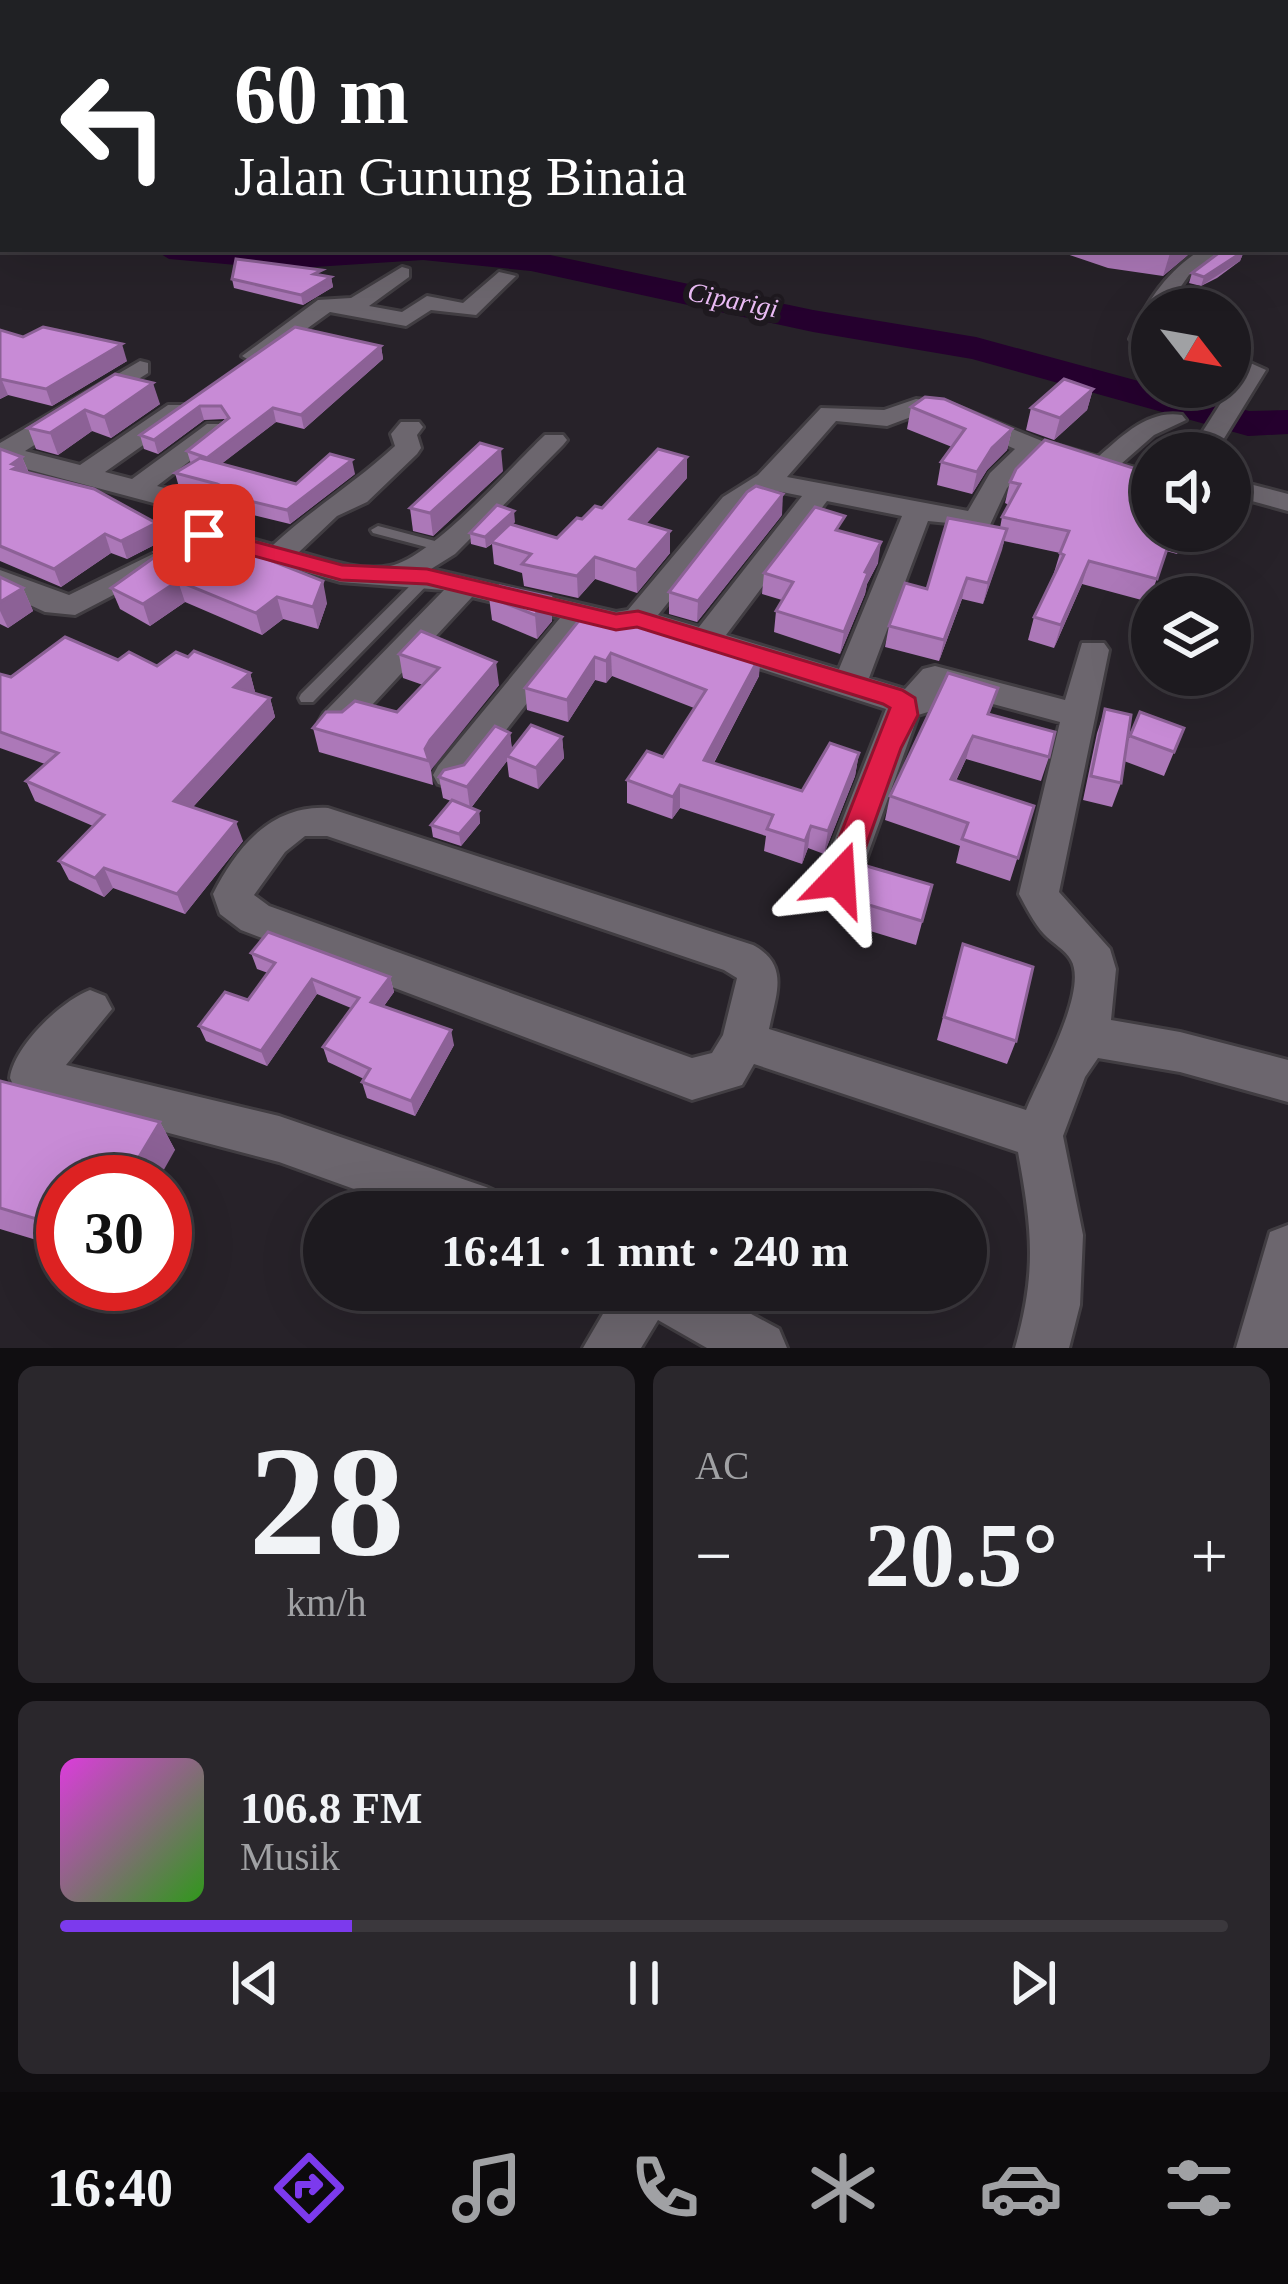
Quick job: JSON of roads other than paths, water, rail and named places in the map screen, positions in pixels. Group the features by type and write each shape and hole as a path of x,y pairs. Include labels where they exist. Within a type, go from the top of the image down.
{"street":[{"path":"1170,288 1182,272 1212,252"},
{"path":"343,308 371,298 402,272"},
{"path":"242,365 326,305 406,319 427,303 468,310 506,276"},
{"path":"1,453 140,368"},
{"path":"85,474 202,392"},
{"path":"638,619 734,502 768,482 830,412 887,418 930,406 962,414 1033,447 1131,475"},
{"path":"1102,467 1145,430 1173,420"},
{"path":"280,554 327,510 357,496 395,461 408,448 404,434 410,427"},
{"path":"135,490 216,429"},
{"path":"415,575 554,440"},
{"path":"768,482 979,521 987,494 1005,470 1033,447"},
{"path":"1,453 210,509 204,535"},
{"path":"1251,493 1288,503"},
{"path":"706,640 818,494"},
{"path":"851,682 918,511"},
{"path":"0,579 56,604 75,604 204,535 341,573 415,575 616,622 638,619 851,682 905,704 916,704 922,689 935,677 1079,715"},
{"path":"337,722 467,584"},
{"path":"451,775 580,614"},
{"path":"1042,1348 1054,1305 1058,1235 1039,1136 1066,1067 1089,1030 1095,969 1089,949 1055,920 1040,894 1093,650"},
{"path":"839,879 905,704"},
{"path":"308,818 328,822 738,957 754,966 759,976 744,1041 726,1070 692,1079 255,918 234,903 233,894 279,831 308,818"},
{"path":"90,1009 34,1068 33,1078 279,1139 426,1191"},
{"path":"1089,1030 1288,1081"},
{"path":"744,1041 1039,1136"},
{"path":"1263,1348 1288,1250"},
{"path":"610,1348 636,1311"},
{"path":"690,1311 760,1348"}],"lane":[{"path":"378,530 445,548"},
{"path":"307,698 415,575"}],"waterway":[{"name":"Ciparigi","path":"203,252 283,259 392,252"},
{"name":"Ciparigi","path":"443,252 531,261 813,321 976,348 1248,424 1288,422"}]}
